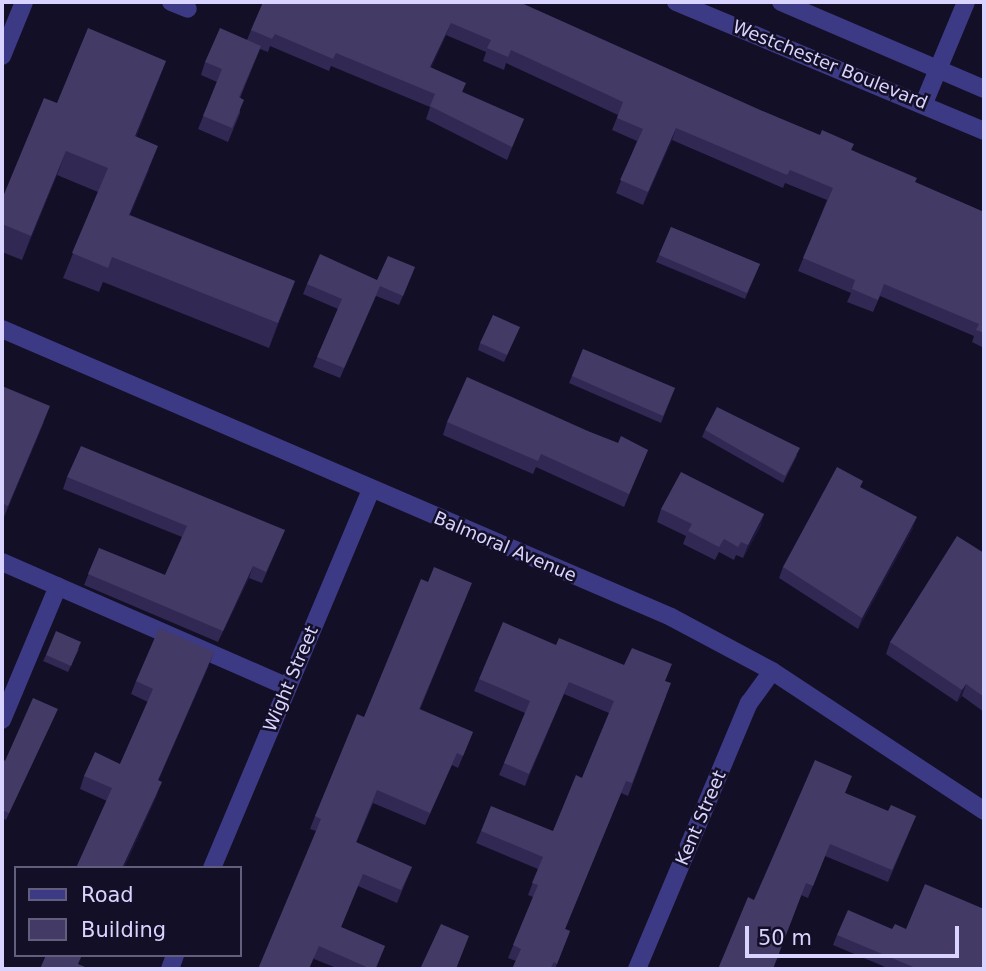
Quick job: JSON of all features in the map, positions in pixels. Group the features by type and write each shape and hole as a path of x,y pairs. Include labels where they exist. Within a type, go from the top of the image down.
{"street":[{"path":"2,56 24,2"},
{"path":"170,2 188,9"},
{"name":"Westchester Boulevard","path":"676,2 924,103 984,131"},
{"path":"782,2 984,89"},
{"path":"924,103 966,2"},
{"name":"Balmoral Avenue","path":"2,329 671,617 772,671 984,811"},
{"name":"Wight Street","path":"213,866 371,490"},
{"path":"2,562 288,687"},
{"path":"2,720 58,586"},
{"name":"Kent Street","path":"637,969 749,703 772,671"}],"building":[{"path":"263,2 519,2 760,110 820,135 822,130 854,144 851,150 917,178 915,182 984,212 984,333 976,330 979,324 884,284 878,300 852,289 855,280 803,258 833,188 790,170 787,175 676,128 648,192 620,180 643,129 617,118 623,102 511,50 508,57 487,48 491,40 451,23 430,67 466,83 462,92 524,119 512,147 430,106 435,94 336,53 333,59 275,34 272,39 251,30"},
{"path":"88,28 166,61 135,136 158,146 129,215 295,281 278,323 112,257 108,268 72,253 108,168 66,151 31,236 2,224 2,199 44,98 57,103"},
{"path":"220,28 261,46 239,97 244,100 232,128 203,116 222,69 205,62"},
{"path":"671,227 760,264 747,293 659,255"},
{"path":"320,254 377,280 388,256 415,267 403,296 380,286 344,368 317,357 342,299 307,284"},
{"path":"493,315 520,327 507,355 480,343"},
{"path":"583,349 675,388 663,416 572,376"},
{"path":"467,377 590,432 618,443 621,436 648,450 629,494 541,454 538,461 447,422"},
{"path":"2,386 50,406 8,506 2,503"},
{"path":"717,407 800,448 785,476 705,430"},
{"path":"81,446 285,530 266,572 253,566 223,631 88,574 99,548 165,575 187,526 67,477"},
{"path":"837,467 863,481 860,487 917,517 862,618 783,567"},
{"path":"681,472 764,514 748,545 741,542 738,547 724,539 719,547 688,531 692,524 661,509"},
{"path":"957,536 984,553 984,697 966,684 962,690 890,642"},
{"path":"434,567 472,583 419,709 473,732 463,756 457,753 430,813 377,790 356,842 412,867 401,890 363,874 341,927 385,946 375,969 319,946 309,969 258,969 321,819 315,816 357,714 364,717 421,579 428,582"},
{"path":"503,622 556,645 559,638 624,665 632,648 672,664 665,681 671,683 632,783 626,781 565,929 570,931 557,964 554,962 550,969 512,969 521,949 513,945 538,885 532,883 543,857 481,831 491,806 553,831 576,775 582,778 614,701 569,682 529,774 504,763 530,701 479,679"},
{"path":"159,628 214,652 158,780 162,782 123,866 77,866 112,788 84,776 95,752 120,764 153,689 136,681"},
{"path":"56,631 81,642 71,666 46,655"},
{"path":"33,698 58,709 9,813 2,810 2,759 5,761"},
{"path":"815,760 852,776 845,793 888,811 891,805 916,816 892,870 830,844 813,886 806,883 773,969 718,969 748,897 754,900"},
{"path":"925,884 984,909 984,969 918,969 837,935 848,910 892,929 895,924 906,929"},
{"path":"441,924 469,936 456,969 420,969"},
{"path":"45,957 81,957 78,964 85,967 84,969 40,969"}]}
